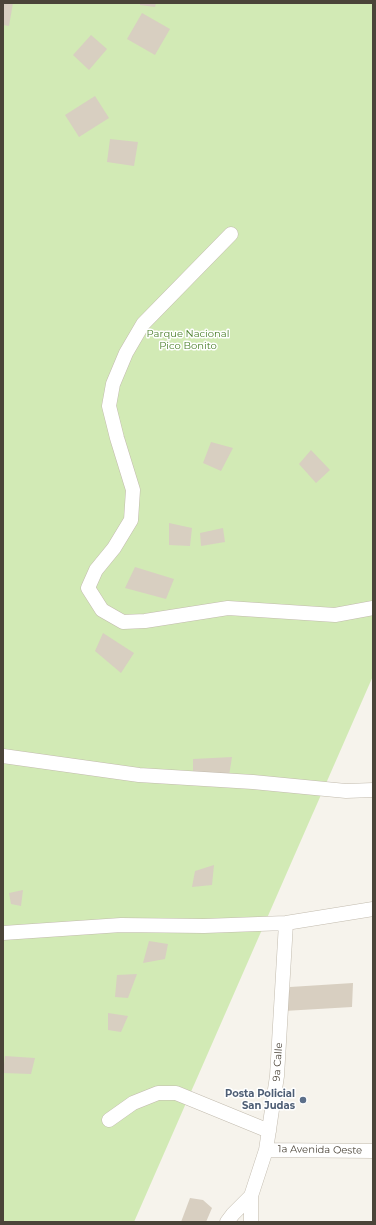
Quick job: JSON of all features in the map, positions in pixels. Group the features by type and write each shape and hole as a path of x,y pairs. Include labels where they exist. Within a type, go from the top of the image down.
{"street":[{"path":"231,234 143,324 126,352 113,384 109,406 116,438 133,490 131,520 114,548 96,570 88,588 102,610 123,622 145,622 228,608 335,616 373,608"},
{"path":"3,756 139,775 253,782 346,791 373,790"},
{"path":"3,933 121,925 204,926 286,923 373,909"},
{"name":"9a Calle","path":"251,1222 251,1196 266,1150 277,1076 286,923"},
{"path":"109,1120 132,1103 158,1093 176,1093 269,1131"},
{"name":"1a Avenida Oeste","path":"266,1150 373,1151"},
{"path":"227,1222 251,1196"}],"green space":[{"name":"Parque Nacional Pico Bonito","path":"3,3 373,3 373,676 134,1222 3,1222"}],"building":[{"path":"3,3 13,3 9,26 3,25"},
{"path":"140,3 156,3 155,7 140,5"},
{"path":"142,13 170,29 155,55 127,39"},
{"path":"91,35 107,49 89,70 73,55"},
{"path":"95,96 109,118 79,137 65,115"},
{"path":"110,139 138,142 134,166 107,162"},
{"path":"211,442 233,448 221,471 203,463"},
{"path":"311,450 330,470 316,483 299,464"},
{"path":"169,523 192,528 190,546 169,545"},
{"path":"223,528 225,542 201,546 200,533"},
{"path":"135,567 174,579 166,599 125,588"},
{"path":"103,633 134,653 121,673 95,651"},
{"path":"232,757 229,776 193,773 193,759"},
{"path":"214,865 212,885 192,887 195,871"},
{"path":"23,890 21,906 11,904 9,893"},
{"path":"149,941 168,944 165,959 143,963"},
{"path":"137,974 128,998 115,997 117,975"},
{"path":"353,983 352,1007 284,1011 290,987"},
{"path":"108,1013 128,1016 121,1032 108,1030"},
{"path":"5,1056 35,1058 31,1074 3,1073"},
{"path":"190,1198 203,1200 212,1208 206,1222 181,1222"}],"place":[{"name":"Posta Policial San Judas","path":"303,1100"}]}
